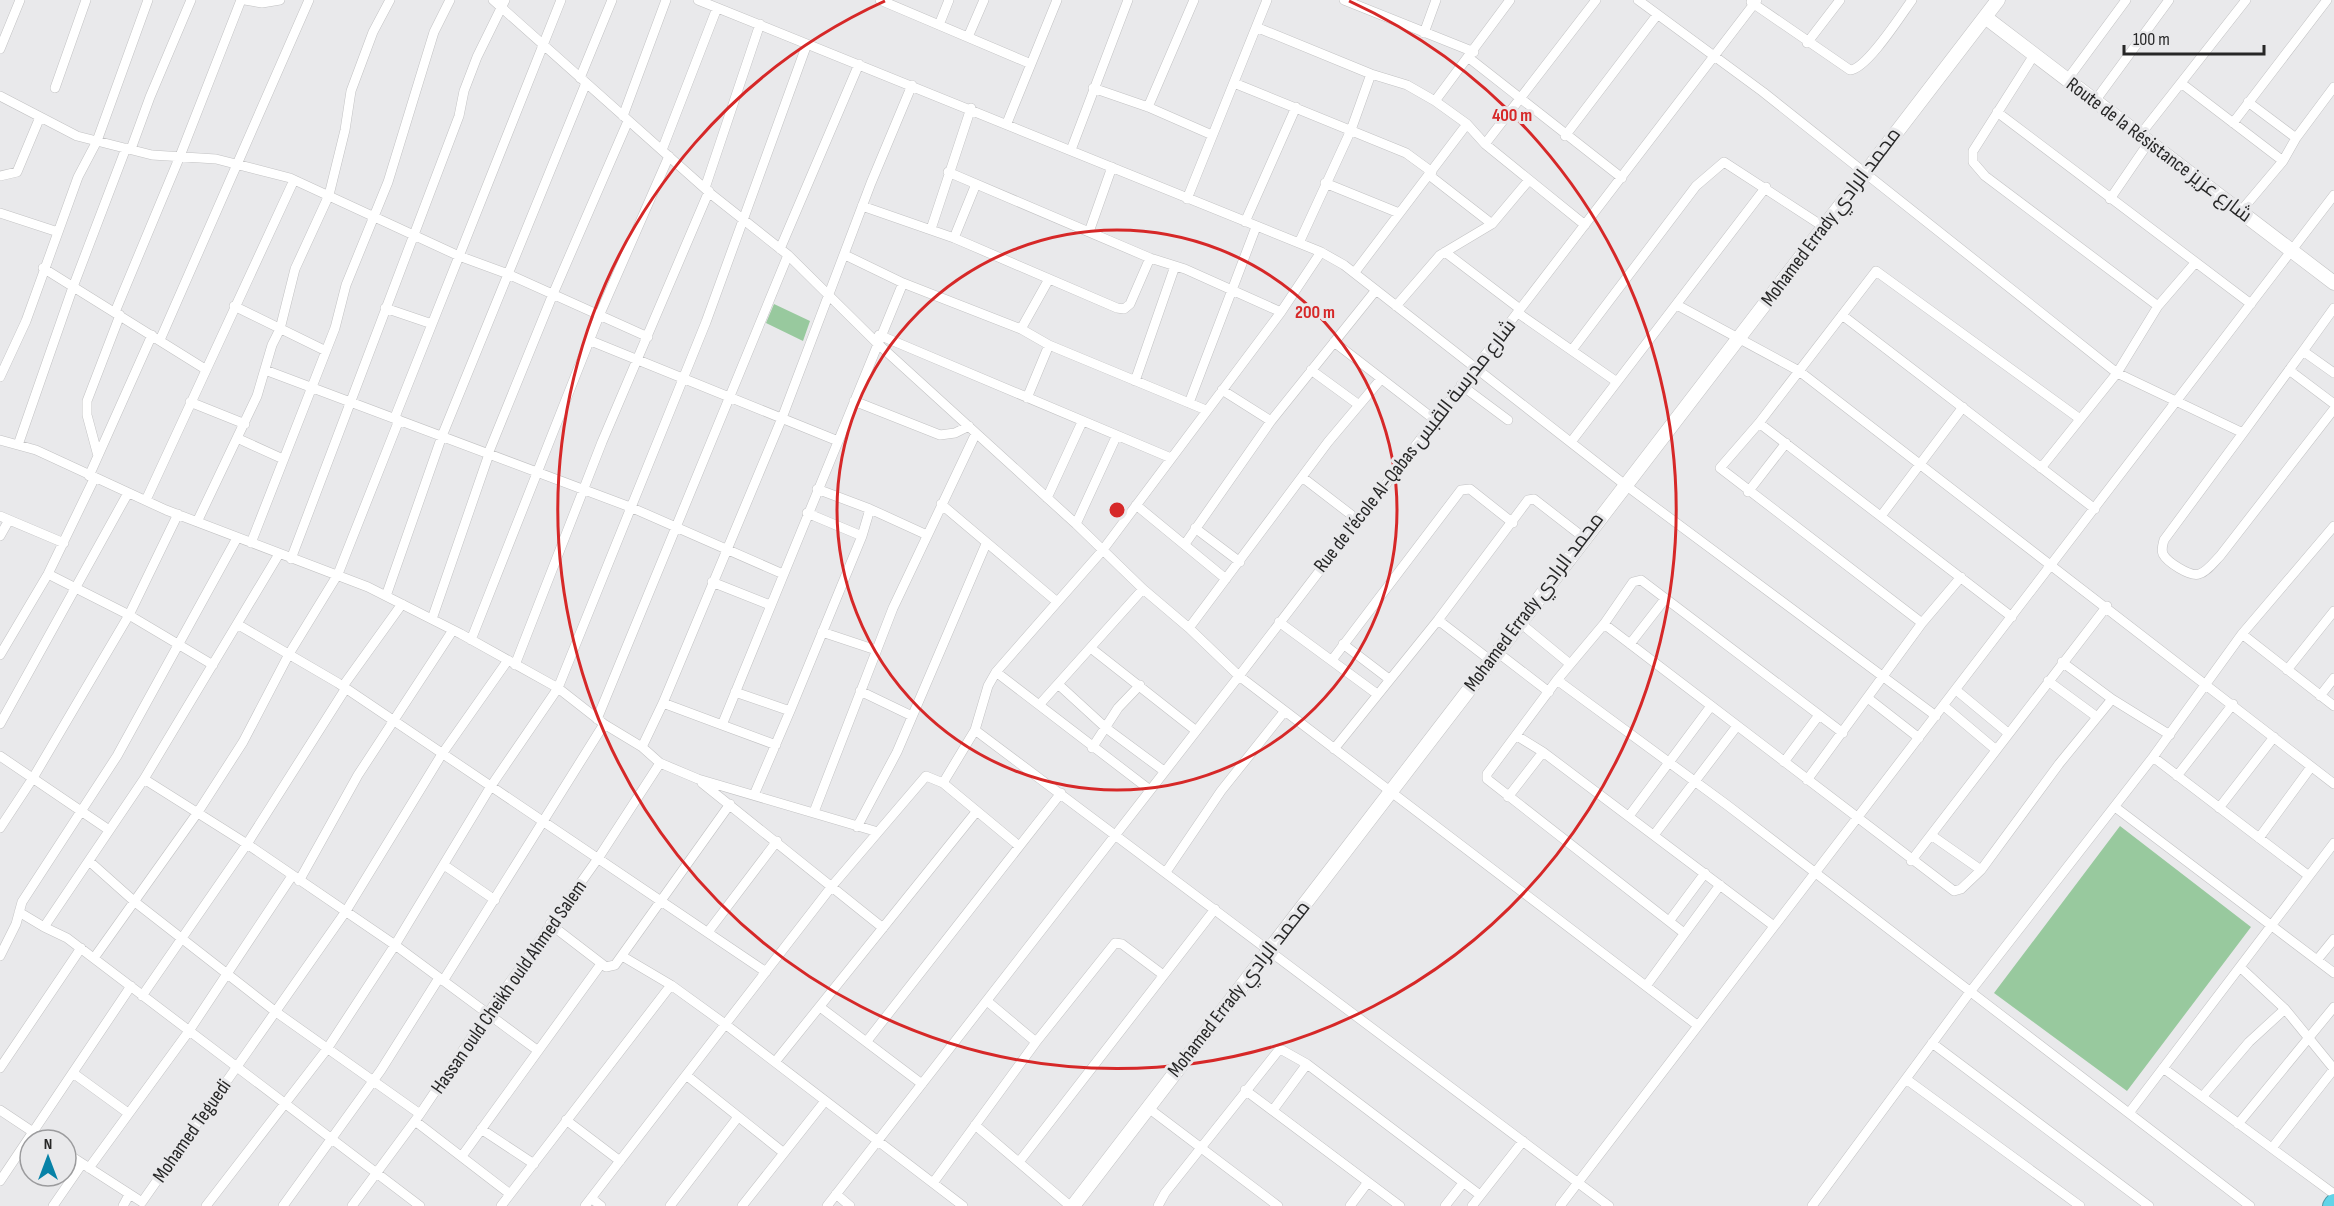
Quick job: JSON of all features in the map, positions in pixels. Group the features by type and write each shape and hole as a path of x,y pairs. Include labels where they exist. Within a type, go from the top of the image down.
{"street":[{"path":"0,49 20,0"},
{"path":"55,88 86,0"},
{"path":"0,378 26,321 43,268 78,177 97,141 147,0"},
{"path":"18,445 73,287 191,0"},
{"path":"98,456 87,415 87,400 117,314 180,156 243,0 262,3 280,0"},
{"path":"0,655 48,574 63,543 92,477 98,456 237,163 309,0"},
{"path":"197,522 239,439 265,370 280,329 295,269 329,195 345,130 351,91 373,32 390,0"},
{"path":"251,543 335,328 346,285 376,217 434,32 450,0"},
{"path":"493,0 503,5 541,44 707,190 746,219 784,252 829,298 878,339 1102,551 1239,676 1697,1025"},
{"path":"94,958 198,812 243,742 289,654 338,574 432,324 541,44 561,0"},
{"path":"386,596 442,436 508,274 612,0"},
{"path":"432,619 488,454 625,118 666,0"},
{"path":"880,0 1031,64"},
{"path":"939,25 949,0"},
{"path":"968,37 984,0"},
{"path":"1007,123 1057,0"},
{"path":"1071,150 1128,0"},
{"path":"1148,107 1194,0"},
{"path":"1187,198 1267,0"},
{"path":"1344,0 1471,55 1565,136 1622,178"},
{"path":"1424,33 1436,0"},
{"path":"1435,101 1510,0"},
{"path":"1485,144 1522,99 1596,0"},
{"path":"1638,0 1780,106 2117,373 2243,433"},
{"path":"1807,43 1840,0"},
{"path":"1754,1 1807,43 1850,70 1854,70 1868,57 1912,0"},
{"name":"Mohamed Errady محمد الرادي","path":"1071,1206 1998,0"},
{"path":"2067,80 2126,0"},
{"path":"2095,101 2169,0"},
{"path":"2110,199 2144,139 2181,83 2246,0"},
{"path":"2233,123 2327,0"},
{"path":"703,1 1321,252 1355,272 1624,484 1936,716"},
{"name":"Rue de l'école Al-Qabas شارع مدرسة القبس","path":"827,1206 1239,676 1475,365 1714,58 1754,1"},
{"path":"291,559 459,116 464,91 477,57 503,5"},
{"path":"471,640 665,153 717,8"},
{"path":"1565,136 1657,15"},
{"name":"Route de la Résistance شارع عزيز","path":"1985,17 2334,283"},
{"name":"Mohamed Teguedi","path":"123,1206 129,1195 145,1204 346,911 442,754 512,663 585,491 602,442 639,360 707,190 760,24"},
{"path":"1256,27 1371,74 1407,85 1435,101 1467,124 1485,144 1585,225"},
{"path":"206,1206 327,1049 395,945 491,786 558,688 746,219 807,44"},
{"path":"2034,55 1973,150 1973,162 1985,176 2158,306"},
{"path":"283,1206 374,1080 495,900 544,821 601,721 859,64"},
{"path":"1299,243 1351,130 1371,74"},
{"path":"1234,82 1406,153 1492,224"},
{"path":"2181,83 2283,161"},
{"path":"642,747 663,703 782,418 862,206 912,85"},
{"path":"1093,88 1148,107 1212,135"},
{"path":"2240,212 2283,161 2296,138 2333,91"},
{"path":"0,96 77,136 161,156 237,163 294,180 459,256 508,274 648,337"},
{"path":"2248,102 2296,138"},
{"path":"1245,222 1296,107"},
{"path":"931,229 971,108"},
{"path":"1997,112 2251,304"},
{"path":"0,176 17,172 40,117"},
{"path":"1355,272 1467,124"},
{"path":"1572,350 1696,186 1718,164 1724,162 1732,165 1824,227"},
{"path":"1089,232 1112,167"},
{"path":"948,172 1281,312"},
{"path":"146,501 294,180"},
{"path":"1396,306 1445,252 1492,224 1529,180"},
{"path":"1325,183 1399,213"},
{"path":"954,238 976,184"},
{"path":"1571,442 1766,187"},
{"path":"1560,1206 2178,401 2290,249 2334,195"},
{"path":"862,206 954,238 1124,309 1130,304 1150,258"},
{"path":"0,213 58,232"},
{"path":"1189,403 1209,343 1233,290 1256,226"},
{"path":"943,783 975,730 988,686 996,672 1102,551 1281,312 1321,252"},
{"path":"1445,252 1519,311 1617,382"},
{"path":"845,255 903,283 1021,329 1048,345 1206,410"},
{"path":"2041,468 2117,373 2158,306 2195,263"},
{"path":"1135,381 1175,266"},
{"path":"43,268 206,369"},
{"path":"1922,623 1748,492 1720,468 1759,423 1876,271 2080,419"},
{"path":"1021,329 1049,279"},
{"path":"722,725 878,339 903,283"},
{"path":"1185,544 1271,421 1376,290"},
{"path":"1677,304 1800,371 2053,564 2334,784"},
{"path":"234,306 326,351"},
{"path":"385,308 432,324"},
{"path":"2334,308 2164,540 2163,554 2167,559 2189,573 2197,575 2205,572 2220,556 2334,409"},
{"path":"1842,315 2095,509"},
{"path":"878,339 1171,458"},
{"path":"591,341 838,441"},
{"path":"1334,342 1435,420"},
{"path":"1027,398 1048,345"},
{"path":"2303,351 2334,373"},
{"path":"265,370 630,507 783,574"},
{"path":"1311,370 1359,405"},
{"path":"2289,370 2334,404"},
{"path":"1189,628 1302,477 1381,378"},
{"path":"1461,385 1508,420"},
{"path":"1222,390 1271,421"},
{"path":"854,401 940,435 972,429"},
{"path":"190,402 245,424"},
{"path":"1881,516 1963,407"},
{"path":"1047,498 1082,423"},
{"path":"1759,423 2012,617"},
{"path":"814,812 876,650 972,429"},
{"path":"1076,524 1116,436"},
{"path":"239,439 283,459"},
{"path":"0,440 36,450 146,501 291,559 338,574 386,596 558,688 601,721 642,747 660,763 698,779 878,832"},
{"path":"1748,492 1786,443"},
{"path":"1302,477 1358,520"},
{"path":"817,489 870,509 927,535"},
{"path":"1332,660 1461,490 1470,489 1513,523"},
{"path":"0,723 128,493"},
{"path":"1334,749 1438,620 1531,498 1583,537"},
{"path":"941,504 1056,601"},
{"path":"1136,505 1226,579"},
{"path":"754,795 862,536 870,509"},
{"path":"807,513 862,536"},
{"path":"0,828 33,778 129,615 178,514"},
{"path":"0,537 5,518 63,543"},
{"path":"1812,1206 1970,992 2170,735 2242,634 2334,526"},
{"path":"1195,528 1240,562"},
{"path":"2325,537 2334,544"},
{"path":"0,956 26,896 117,756 177,643 237,538"},
{"path":"857,827 897,752 986,544"},
{"path":"44,927 144,779 279,554"},
{"path":"48,574 129,615 213,665"},
{"path":"1808,780 1922,623 1961,577"},
{"path":"1684,933 1487,779 1487,774 1557,680 1604,624 1637,579 1843,733"},
{"path":"712,582 770,605"},
{"path":"1040,704 1092,649 1143,589"},
{"path":"1630,644 1665,599"},
{"path":"141,996 247,844 345,687 402,604"},
{"path":"1911,861 2107,606"},
{"path":"2287,669 2334,612"},
{"path":"1438,620 1549,692"},
{"path":"1279,622 1377,694"},
{"path":"1519,622 1570,664"},
{"path":"237,624 345,687 766,972"},
{"path":"1604,624 1911,861 1954,891 1961,890 1980,870 2112,699"},
{"path":"53,1206 128,1113 189,1031 227,972 296,879 358,775 453,630"},
{"path":"822,632 876,650"},
{"path":"2242,634 2334,706"},
{"path":"1343,644 1389,679"},
{"path":"1092,649 1195,730"},
{"path":"2062,662 2112,699 2170,735"},
{"path":"996,672 1040,704 1092,748 1150,790"},
{"path":"2320,696 2334,678"},
{"path":"1557,680 1694,783 1727,805 1814,874 2250,1206"},
{"path":"2048,681 2097,717"},
{"path":"1059,685 1106,728 1164,771"},
{"path":"1092,748 1118,708 1140,685"},
{"path":"1956,690 2008,733"},
{"path":"860,691 912,716"},
{"path":"735,692 790,711"},
{"path":"1869,699 1919,738"},
{"path":"663,703 776,745"},
{"path":"2177,776 2233,704"},
{"path":"1629,816 1712,706"},
{"path":"1944,706 1995,749"},
{"path":"1166,872 1221,791 1284,712"},
{"path":"1784,762 1819,715"},
{"path":"1654,835 1737,726"},
{"path":"975,730 1609,1206"},
{"path":"1517,736 1543,752 1774,926"},
{"path":"2219,808 2274,737"},
{"path":"1508,797 1543,752"},
{"path":"0,756 109,830"},
{"path":"2153,757 2309,876"},
{"name":"Hassan ould Cheikh ould Ahmed Salem","path":"352,1206 418,1118 488,1012 599,857 660,763"},
{"path":"2259,838 2311,767"},
{"path":"601,1206 588,1202 832,886 926,776 943,783 1019,846"},
{"path":"144,779 247,844 346,911 488,1012 537,1050"},
{"path":"698,779 884,928"},
{"path":"867,1041 1061,793"},
{"path":"550,924 601,964 610,967 622,956 659,900 730,804"},
{"path":"2115,807 2334,973"},
{"path":"776,1062 976,812"},
{"path":"1931,835 1980,870"},
{"path":"708,932 777,841"},
{"path":"2128,1113 2309,876 2331,854 2334,843"},
{"path":"88,861 135,902 183,937 276,1012 374,1080 510,1194"},
{"path":"444,865 495,900"},
{"path":"1670,920 1705,873"},
{"path":"1646,986 1720,885"},
{"path":"1020,1162 1162,974 1215,909"},
{"path":"19,912 81,948 285,1106 420,1206"},
{"path":"2317,960 2334,939"},
{"path":"933,1183 1036,1042 1115,943 1122,944 1162,974"},
{"path":"0,1068 81,948"},
{"path":"622,956 671,985 725,1024 963,1206"},
{"path":"462,1156 601,964"},
{"path":"2240,967 2285,1009 2334,1069 2272,1148"},
{"path":"501,1206 671,985"},
{"path":"33,1128 131,986"},
{"path":"987,1001 1036,1042"},
{"path":"820,1007 922,1084"},
{"path":"2238,1124 2334,1007"},
{"path":"2203,1096 2249,1042 2285,1009"},
{"path":"1932,1044 2149,1206"},
{"path":"1162,1204 1245,1090 1280,1050 1307,1064 1480,1195"},
{"path":"1274,1110 1307,1064"},
{"path":"2163,1068 2334,1194"},
{"path":"73,1073 128,1113"},
{"path":"686,1075 784,1153"},
{"path":"1906,1079 2080,1206"},
{"path":"1245,1090 1400,1206"},
{"path":"742,1206 825,1101"},
{"path":"1147,1107 1278,1206"},
{"path":"0,1110 27,1128"},
{"path":"670,1206 738,1117"},
{"path":"566,1120 620,1161"},
{"path":"975,1125 1071,1206"},
{"path":"481,1129 534,1164"},
{"path":"1472,1206 1523,1141"},
{"path":"0,1181 18,1152"},
{"path":"78,1161 129,1195"},
{"path":"1350,1206 1368,1182"},
{"path":"1445,1206 1463,1183"},
{"path":"836,1194 850,1206"}],"green space":[{"path":"774,304 810,321 803,341 766,323"},
{"path":"2120,826 2251,927 2127,1091 1994,993"}]}
